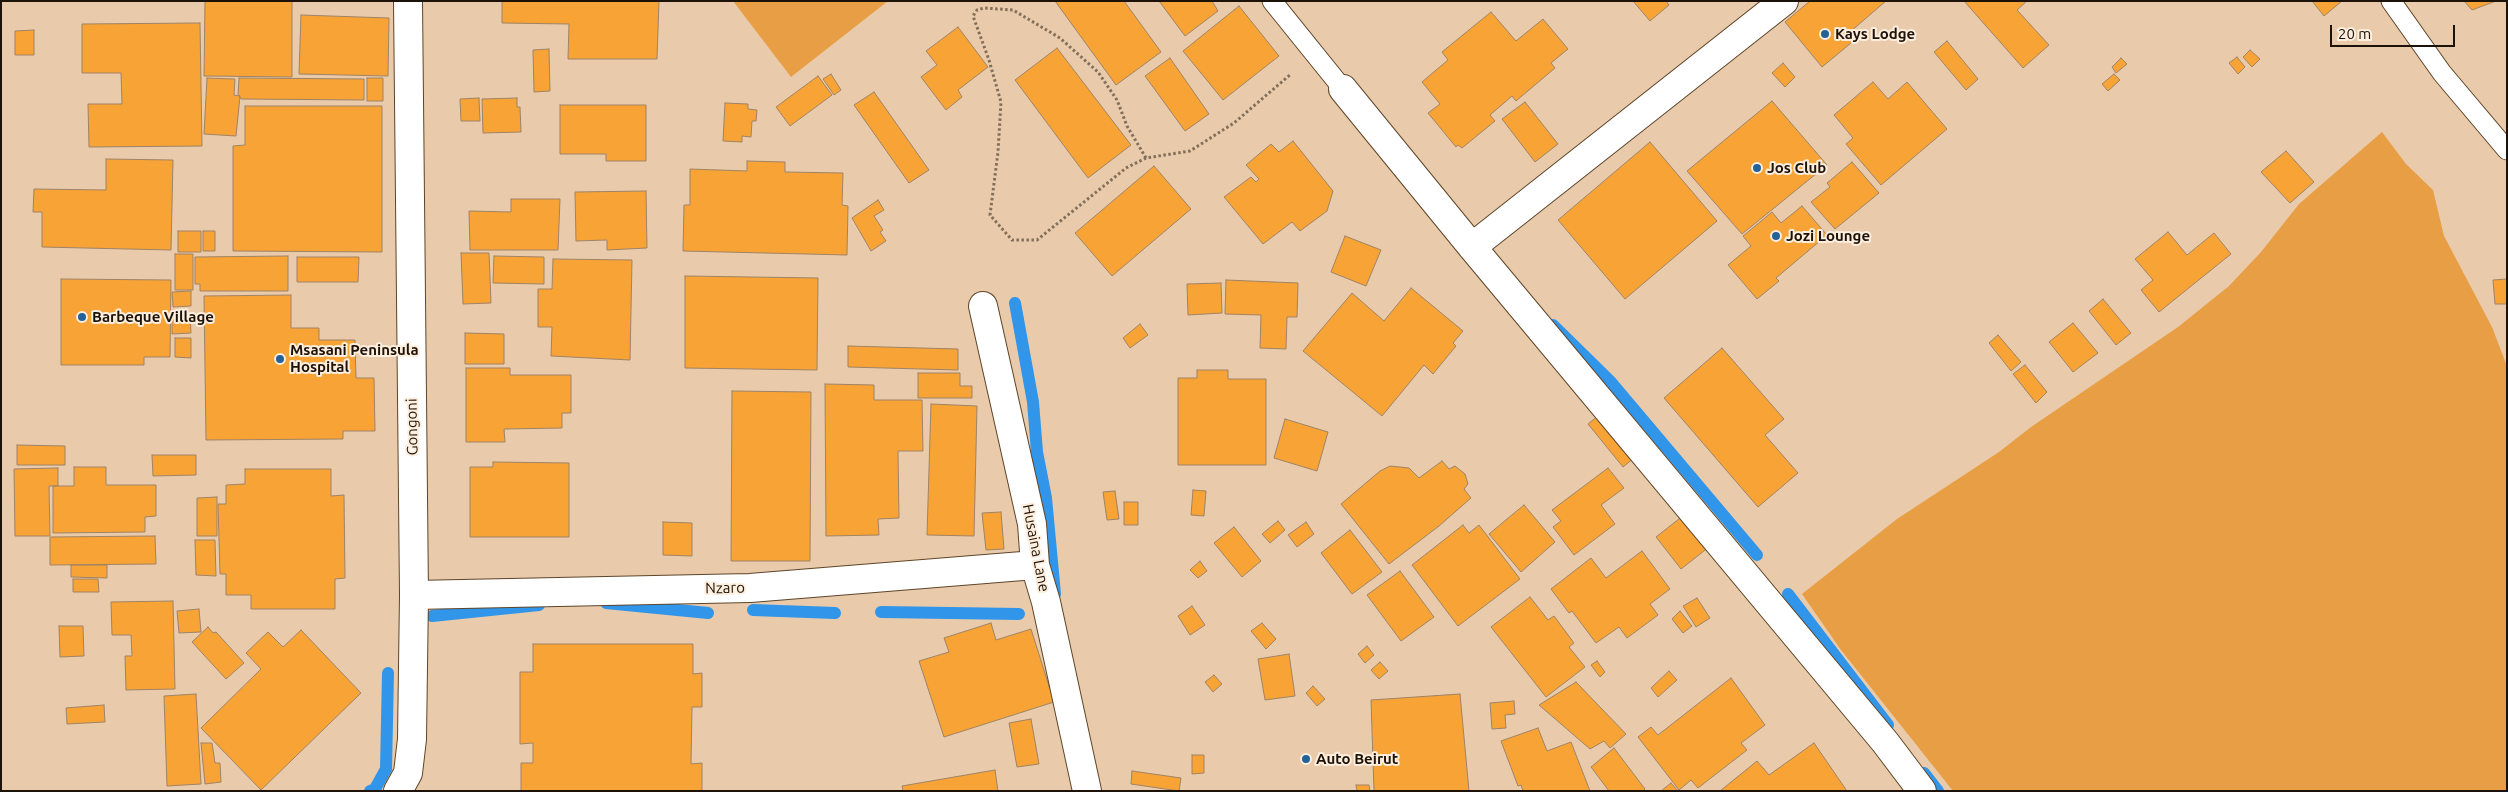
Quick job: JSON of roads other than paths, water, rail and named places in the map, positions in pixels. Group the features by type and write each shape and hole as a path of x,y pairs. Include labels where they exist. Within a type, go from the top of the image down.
{"street":[{"name":"Gongoni","path":"398,791 408,774 412,739 414,594 408,1"},
{"path":"1472,247 1784,1"},
{"path":"1343,89 1472,247 1885,742 1922,791"},
{"name":"Husaina Lane","path":"983,306 1032,524 1035,564 1048,611 1087,791"},
{"name":"Nzaro","path":"414,594 750,588 1035,564"}],"lane":[{"path":"1272,1 1343,89"},
{"path":"2391,1 2442,73 2507,150"}],"waterway":[{"path":"1015,303 1033,402 1037,452 1046,498 1055,594"},
{"path":"1553,325 1611,382 1757,555"},
{"path":"1788,594 1888,725"},
{"path":"606,603 708,613"},
{"path":"432,616 539,605"},
{"path":"753,610 835,613"},
{"path":"881,612 1019,614"},
{"path":"370,791 375,789 386,769 388,673"},
{"path":"1924,773 1938,791"}],"place":[{"name":"Kays Lodge","path":"1825,34"},
{"name":"Jos Club","path":"1757,168"},
{"name":"Jozi Lounge","path":"1776,236"},
{"name":"Barbeque Village","path":"82,317"},
{"name":"Msasani Peninsula Hospital","path":"280,359"},
{"name":"Auto Beirut","path":"1306,759"}]}
